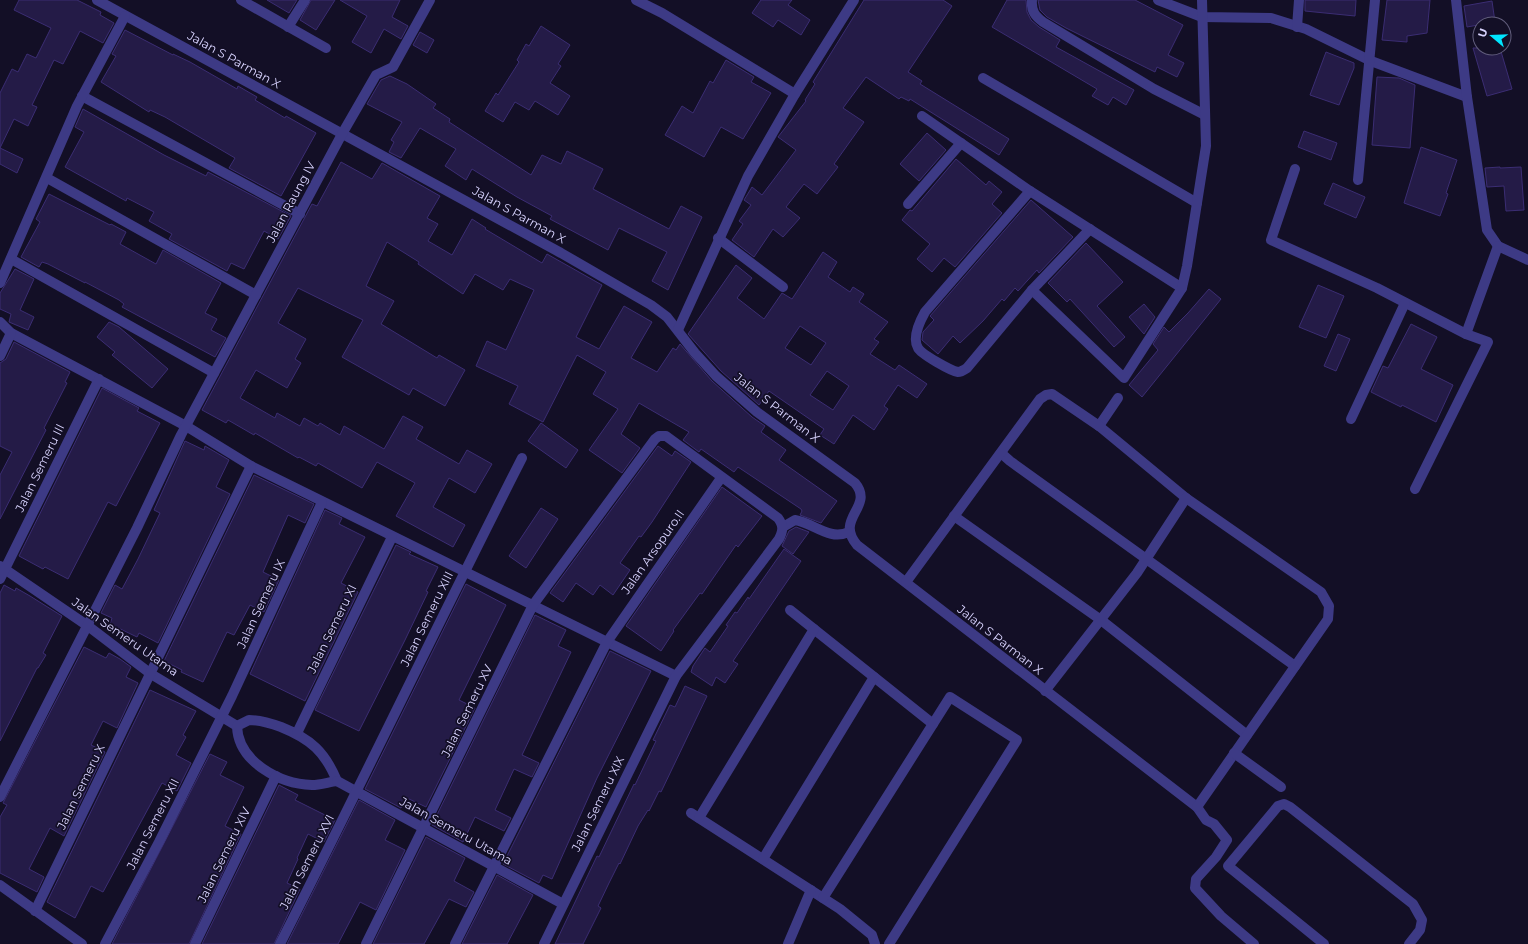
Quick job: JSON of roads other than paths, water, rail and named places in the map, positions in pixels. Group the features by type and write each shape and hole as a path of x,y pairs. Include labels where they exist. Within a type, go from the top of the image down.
{"street":[{"name":"Jalan S Parman X","path":"97,0 561,253 651,305 667,317 695,353 716,376 757,412 855,483 862,495 849,526 849,532 857,545 1196,807 1206,820 1214,824 1227,840 1216,857 1196,879 1194,884 1197,892 1221,916 1254,944"},
{"path":"241,0 326,48"},
{"path":"288,27 305,0"},
{"name":"Jalan Raung IV","path":"0,797 88,626 186,426 342,134 376,75 393,67 430,0"},
{"path":"636,0 662,13 795,94"},
{"path":"678,330 718,238 748,176 795,94 854,0"},
{"path":"1032,0 1032,10 1036,17 1043,22 1154,89 1205,115"},
{"path":"1158,0 1202,16 1271,18 1297,27 1371,61 1467,97"},
{"path":"1032,290 1124,378 1182,288 1206,146 1202,0"},
{"path":"1297,27 1299,0"},
{"path":"1358,180 1371,61 1375,0"},
{"path":"1456,0 1467,97 1487,230 1498,246 1528,260"},
{"path":"0,283 47,178 66,130 82,96 125,16"},
{"path":"983,78 1197,203"},
{"path":"82,96 300,214"},
{"path":"922,116 1030,191 1182,288"},
{"path":"908,204 961,143"},
{"path":"1295,169 1271,240 1377,288 1466,334 1488,342 1416,489"},
{"path":"47,178 256,295"},
{"path":"1030,191 925,312 920,320 916,341 917,347 921,351 950,369 958,372 963,370 1032,290 1090,229"},
{"path":"718,238 783,287"},
{"path":"1466,334 1498,246"},
{"path":"11,259 214,373"},
{"path":"1351,420 1405,303"},
{"path":"0,322 11,333 186,426 251,466 676,676"},
{"path":"0,356 11,333"},
{"name":"Jalan Semeru III","path":"1,572 99,379"},
{"path":"906,582 1040,399 1046,395 1057,396 1099,426 1186,498 1320,592 1329,606 1328,618 1196,807"},
{"path":"1099,426 1118,398"},
{"name":"Jalan Semeru XV","path":"366,944 424,829 533,605 656,437 661,436 670,438 721,478"},
{"path":"1001,453 1295,666"},
{"name":"Jalan Semeru XIII","path":"357,792 464,572 522,458"},
{"name":"Jalan Semeru X","path":"35,911 251,466"},
{"path":"721,478 778,518 783,527 795,520 809,524 834,535 843,535 849,532"},
{"name":"Jalan Arsopuro.II","path":"455,944 607,642 721,478"},
{"path":"1045,691 1147,560 1186,498"},
{"name":"Jalan Semeru IX","path":"222,716 322,502"},
{"path":"954,516 1101,620 1247,735"},
{"name":"Jalan Semeru XIX","path":"544,944 676,676 779,539 783,527"},
{"name":"Jalan Semeru XI","path":"297,733 392,537"},
{"name":"Jalan Semeru Utama","path":"1,572 88,626 151,674 237,726"},
{"path":"790,610 933,724"},
{"path":"814,629 695,816 823,898 872,935 876,944"},
{"path":"763,859 874,677"},
{"path":"823,898 950,697 1017,740 889,944"},
{"name":"Jalan Semeru XII","path":"105,944 222,716"},
{"path":"249,720 260,720 297,733 311,742 320,751 330,765 336,781 314,785 300,784 276,776 246,754 237,726 249,720"},
{"path":"1234,753 1281,787"},
{"name":"Jalan Semeru XIV","path":"195,944 276,776"},
{"name":"Jalan Semeru Utama","path":"336,781 563,904"},
{"name":"Jalan Semeru XVI","path":"280,944 357,792"},
{"path":"1324,944 1228,866 1278,806 1284,804 1290,807 1413,904 1422,920 1420,930 1409,944"},
{"path":"0,885 82,944"},
{"path":"788,944 811,890"}]}
